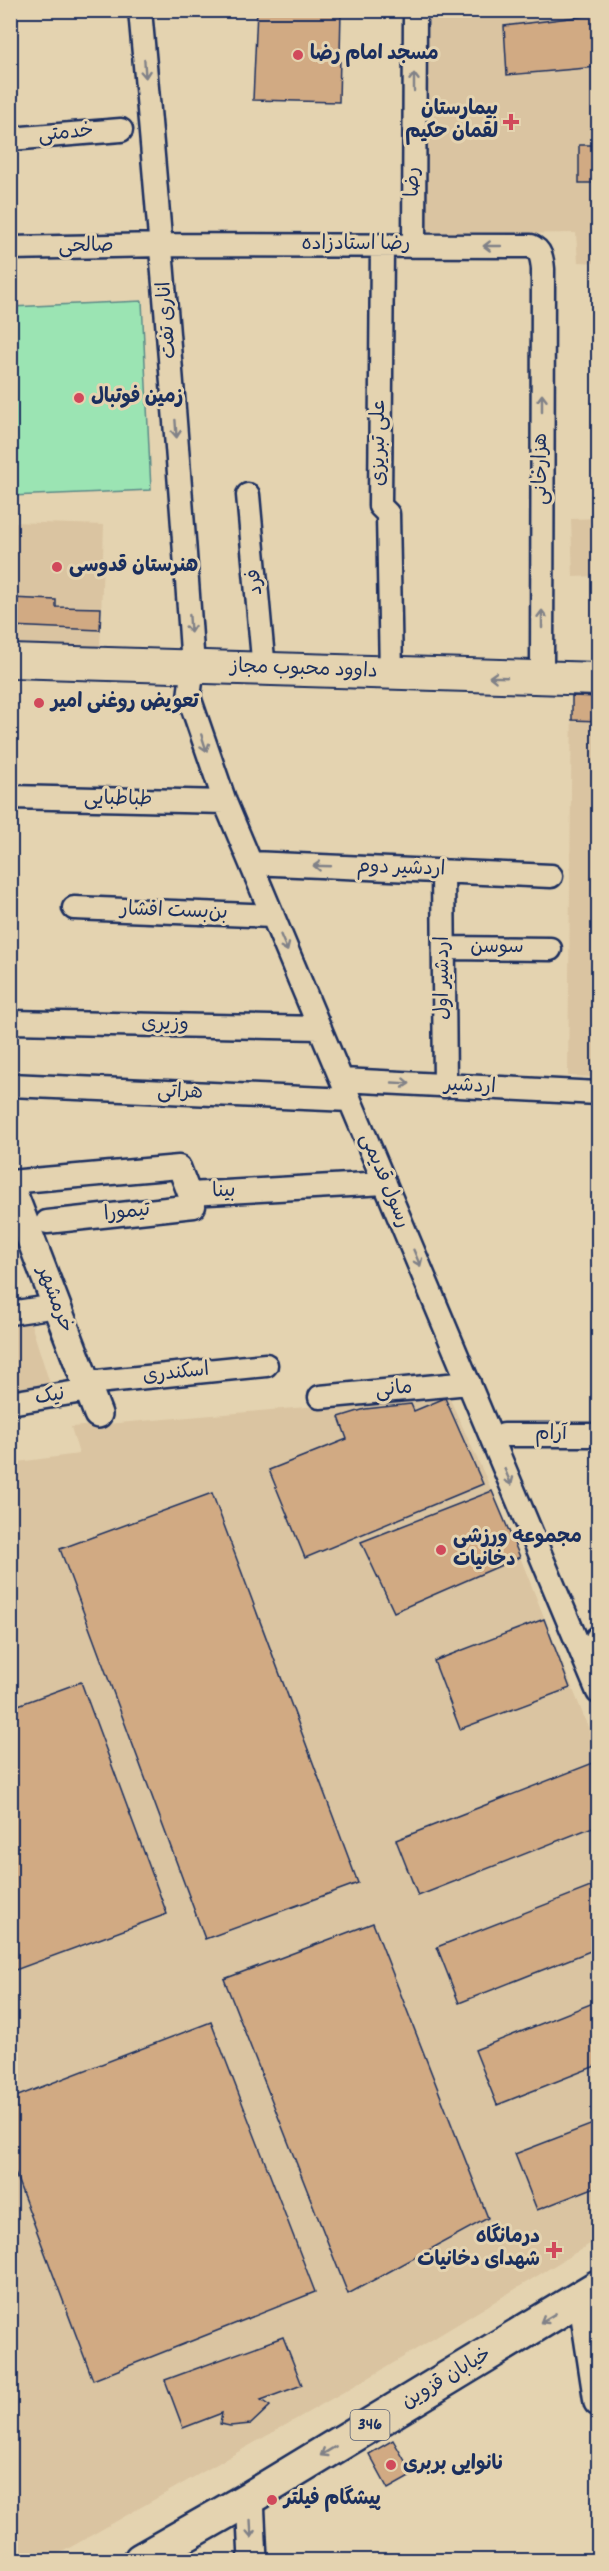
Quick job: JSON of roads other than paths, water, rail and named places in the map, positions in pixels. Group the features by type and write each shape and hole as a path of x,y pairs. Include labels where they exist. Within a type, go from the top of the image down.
{"main road":[{"name":"داوود محبوب مجاز","path":"10,661 598,679"},
{"name":"خیابان قزوین","path":"141,2560 250,2498 590,2292"}],"street":[{"name":"اناری تفت","path":"140,10 149,128 162,245 193,666"},
{"name":"رضا","path":"414,245 415,10"},
{"name":"خدمتی","path":"10,139 121,130"},
{"name":"رضا استادزاده","path":"162,245 531,246 540,252 542,260"},
{"name":"صالحی","path":"10,248 162,245"},
{"name":"علی تبریزی","path":"382,245 380,506 388,514 391,674"},
{"name":"هزارخانی","path":"542,260 542,678"},
{"name":"فرد","path":"248,495 264,670"},
{"name":"رسول قدیمی","path":"193,666 189,697 225,802 598,1692"},
{"name":"طباطبایی","path":"10,797 225,802"},
{"name":"اردشیر دوم","path":"251,863 551,876"},
{"name":"اردشیر اول","path":"443,871 445,1086"},
{"name":"بن‌بست افشار","path":"74,908 273,916"},
{"name":"سوسن","path":"444,948 550,949"},
{"name":"وزیری","path":"10,1022 320,1028"},
{"name":"هراتی","path":"10,1085 346,1090"},
{"name":"اردشیر","path":"346,1090 445,1086 598,1093"},
{"name":"بینا","path":"13,1195 179,1167 190,1194 385,1183"},
{"name":"تیمورا","path":"47,1222 194,1206 190,1194"},
{"name":"خرمشهر","path":"13,1195 91,1396"},
{"path":"10,1313 57,1305"},
{"name":"اسکندری","path":"91,1396 266,1365"},
{"name":"مانی","path":"320,1397 469,1383"},
{"name":"نیک","path":"10,1403 91,1396"},
{"name":"آرام","path":"504,1435 598,1435"},
{"path":"590,2292 598,2402"},
{"path":"250,2498 253,2560"}],"place":[{"name":"مسجد امام رضا","path":"298,55"},
{"name":"بیمارستان لقمان حکیم","path":"511,122"},
{"name":"زمین فوتبال","path":"79,398"},
{"name":"هنرستان قدوسی","path":"57,567"},
{"name":"تعویض روغنی امیر","path":"39,703"},
{"name":"مجموعه ورزشی دخانیات","path":"441,1550"},
{"name":"درمانگاه شهدای دخانیات","path":"554,2250"},
{"name":"نانوایی بربری","path":"391,2465"},
{"name":"پیشگام فیلتر","path":"272,2500"}]}
